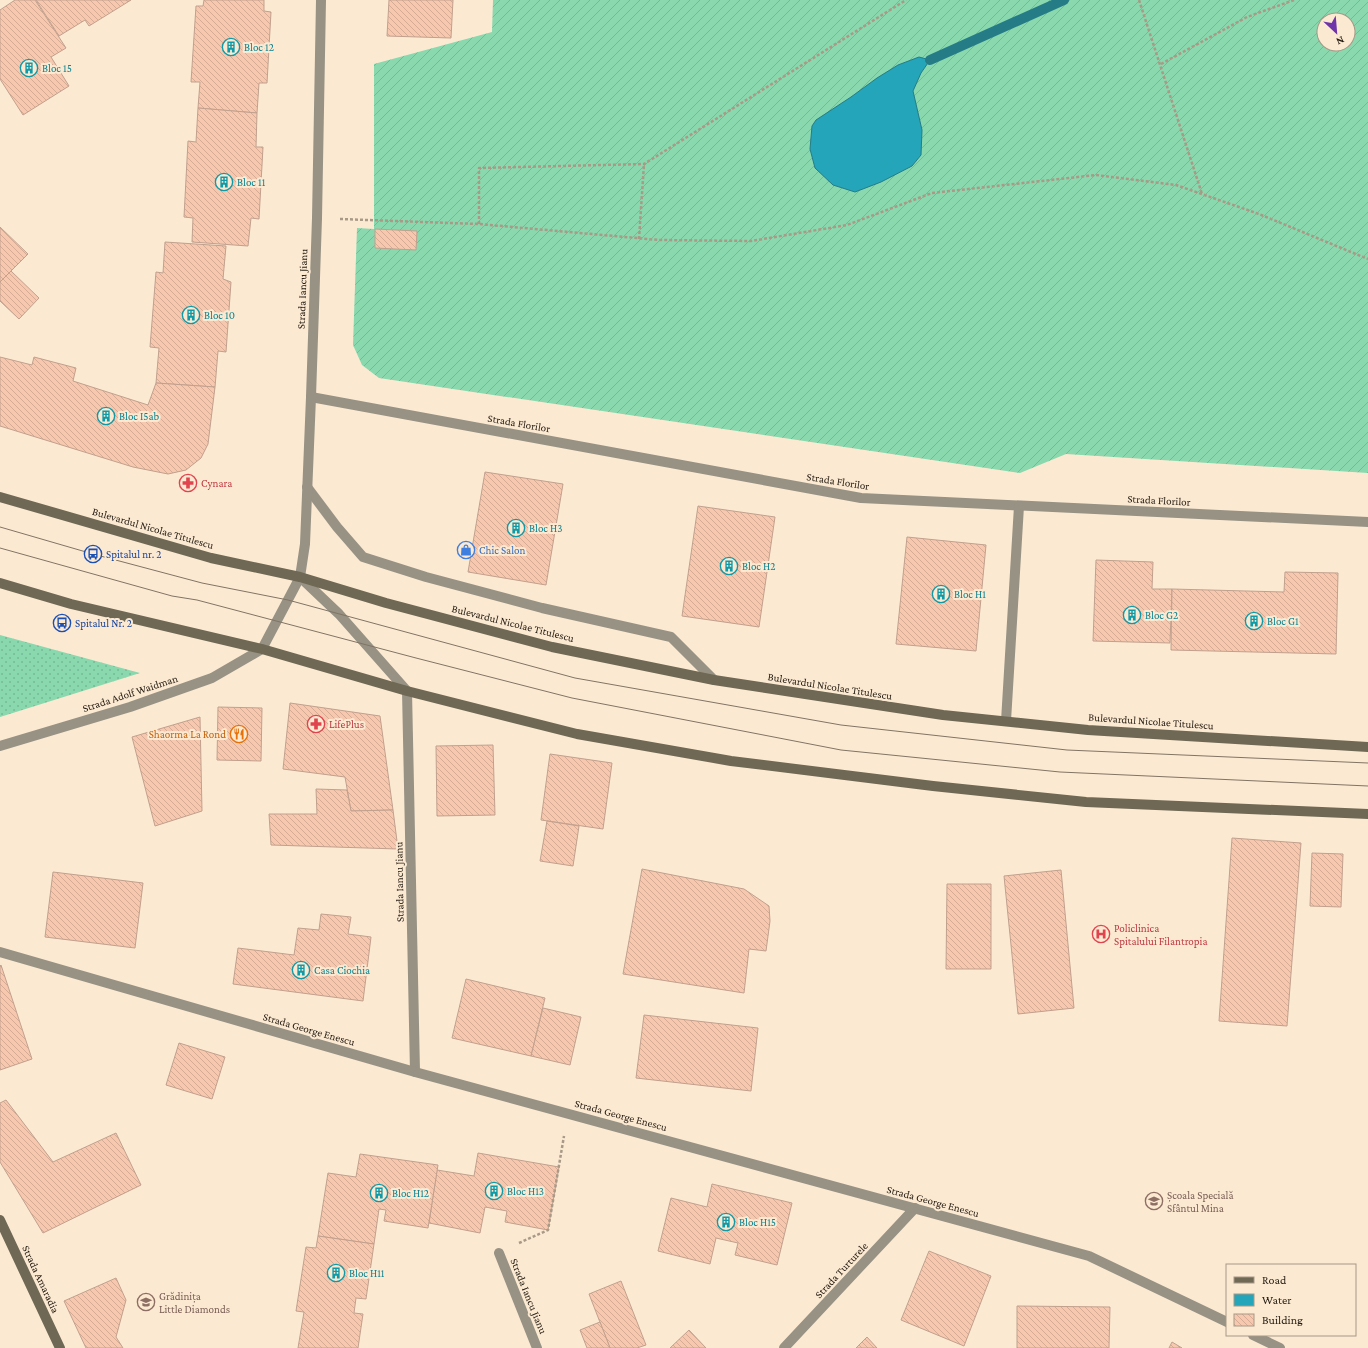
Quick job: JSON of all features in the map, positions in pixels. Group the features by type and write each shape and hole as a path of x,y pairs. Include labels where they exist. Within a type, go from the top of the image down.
{"main road":[{"name":"Bulevardul Nicolae Titulescu","path":"0,497 211,558 300,578 386,603 552,647 714,680 943,715 1088,730 1368,747"},
{"path":"0,583 71,604 262,649 407,691 577,734 739,762 926,785 1086,802 1368,814"},
{"name":"Strada Amaradia","path":"0,1220 60,1348"}],"street":[{"name":"Strada Iancu Jianu","path":"300,578 305,544 311,397 317,218 321,0"},
{"name":"Strada Florilor","path":"311,397 861,498 1368,522"},
{"path":"307,487 337,527 363,557 426,577 542,608 671,637 714,680"},
{"path":"1006,721 1019,506"},
{"path":"262,649 300,578 339,614 407,691"},
{"name":"Strada Adolf Waidman","path":"0,746 130,707 212,678 262,649"},
{"name":"Strada Iancu Jianu","path":"407,691 415,1072"},
{"name":"Strada George Enescu","path":"0,952 415,1072 1089,1256 1226,1322"},
{"name":"Strada Turturele","path":"784,1348 915,1208"},
{"name":"Strada Iancu Jianu","path":"499,1253 537,1348"},
{"path":"1255,1336 1280,1348"}],"path":[{"path":"479,224 479,168 644,164 906,0"},
{"path":"1139,0 1202,194"},
{"path":"1161,64 1247,17 1294,0"},
{"path":"639,239 644,164"},
{"path":"317,218 479,224 639,239 750,241 847,224 932,193 1096,175 1176,185 1259,214 1368,259"},
{"path":"499,1253 548,1230 567,1113"}],"green space":[{"path":"493,0 1368,0 1368,473 1066,454 1020,473 379,378 362,365 353,345 357,228 374,229 374,64 492,32"},
{"path":"0,635 140,673 0,717"}],"water":[{"path":"919,57 930,60 921,73 913,91 922,130 921,155 912,166 881,182 855,192 833,185 815,168 810,149 812,126 816,120 898,65"}],"building":[{"name":"Bloc 15","path":"15,0 35,0 66,48 51,57 69,86 23,115 0,79 0,10"},
{"path":"36,0 131,0 89,26 85,20 59,36"},
{"name":"Bloc 12","path":"204,0 264,0 264,11 271,12 267,83 259,83 257,113 198,108 200,82 191,82 196,6 203,6"},
{"path":"389,0 453,0 451,38 387,36"},
{"name":"Bloc 11","path":"198,108 257,113 256,147 263,147 259,219 251,218 248,246 192,242 193,218 184,217 188,141 196,142"},
{"path":"0,227 28,254 0,282"},
{"path":"375,229 417,231 416,250 375,248"},
{"name":"Bloc 10","path":"165,242 226,246 223,279 231,282 226,352 218,351 215,387 156,383 159,348 150,347 156,272 163,273"},
{"path":"11,271 39,298 19,319 0,301 0,282"},
{"name":"Bloc I5ab","path":"0,357 32,365 34,357 76,368 73,381 148,405 156,383 215,387 208,444 201,458 186,470 168,474 133,467 0,426"},
{"name":"Bloc H3","path":"485,472 563,484 546,585 468,572"},
{"name":"Bloc H2","path":"698,506 775,517 759,627 682,616"},
{"name":"Bloc H1","path":"907,537 986,545 976,651 896,644"},
{"name":"Bloc G2","path":"1096,560 1153,562 1152,589 1172,589 1170,643 1093,641"},
{"name":"Bloc G1","path":"1285,572 1338,573 1336,654 1171,650 1172,589 1284,592"},
{"path":"290,703 380,716 393,810 351,811 345,777 283,769"},
{"name":"Shaorma La Rond","path":"218,707 262,708 261,761 217,760"},
{"path":"200,717 202,811 155,826 132,737"},
{"path":"493,745 495,815 437,816 436,746"},
{"path":"550,754 612,763 603,829 541,820"},
{"path":"316,789 347,790 351,811 393,810 398,849 271,845 269,814 317,814"},
{"path":"547,821 579,826 573,866 540,861"},
{"path":"1232,838 1301,843 1287,1026 1219,1021"},
{"path":"1312,853 1343,854 1341,907 1310,906"},
{"path":"642,869 744,889 769,906 770,921 766,951 749,949 744,993 623,974"},
{"path":"1061,870 1074,1008 1018,1014 1004,876"},
{"path":"53,872 143,883 135,948 45,937"},
{"path":"947,884 991,884 991,969 946,969"},
{"name":"Casa Ciochia","path":"321,914 351,917 348,934 371,937 363,1001 233,984 238,948 294,955 298,928 319,930"},
{"path":"1,965 32,1059 0,1070 0,966"},
{"path":"466,979 545,998 531,1056 452,1038"},
{"path":"543,1008 581,1017 570,1065 531,1056"},
{"path":"644,1015 758,1028 751,1091 636,1078"},
{"path":"179,1043 225,1057 212,1099 166,1085"},
{"path":"6,1100 53,1162 116,1133 141,1185 43,1233 0,1162 0,1103"},
{"name":"Bloc H13","path":"478,1153 559,1167 548,1230 505,1222 507,1211 485,1207 480,1233 429,1223 437,1170 474,1176"},
{"name":"Bloc H12","path":"360,1154 438,1165 428,1228 384,1221 386,1210 379,1209 374,1244 318,1236 328,1173 356,1177"},
{"name":"Bloc H15","path":"712,1184 792,1203 777,1265 735,1255 738,1243 716,1238 710,1264 658,1251 671,1198 707,1207"},
{"name":"Bloc H11","path":"318,1236 374,1244 366,1299 356,1298 354,1313 363,1314 358,1348 298,1348 304,1312 296,1311 306,1247 316,1248"},
{"path":"929,1251 991,1276 964,1346 901,1320"},
{"path":"116,1278 126,1300 116,1337 123,1348 86,1348 64,1301"},
{"path":"621,1281 646,1345 637,1348 610,1348 589,1294"},
{"path":"1017,1306 1110,1307 1109,1348 1017,1348"},
{"path":"600,1322 610,1348 587,1348 580,1330"},
{"path":"689,1330 706,1348 670,1348"},
{"path":"867,1337 877,1348 856,1348"},
{"path":"1172,1342 1182,1348 1169,1348"}],"waterway":[{"path":"930,60 1064,0"}],"tram line":[{"path":"0,527 202,583 288,600 575,678 841,725 1067,750 1368,763"},
{"path":"0,548 172,596 197,600 572,698 841,750 1060,772 1368,786"}],"place":[{"name":"Bloc 12","path":"231,47"},
{"name":"Bloc 15","path":"29,68"},
{"name":"Bloc 11","path":"224,182"},
{"name":"Bloc 10","path":"191,315"},
{"name":"Bloc I5ab","path":"106,416"},
{"name":"Cynara","path":"188,483"},
{"name":"Bloc H3","path":"516,528"},
{"name":"Chic Salon","path":"466,550"},
{"name":"Spitalul nr. 2","path":"93,554"},
{"name":"Bloc H2","path":"729,566"},
{"name":"Bloc H1","path":"941,594"},
{"name":"Bloc G2","path":"1132,615"},
{"name":"Bloc G1","path":"1254,621"},
{"name":"Spitalul Nr. 2","path":"62,623"},
{"name":"LifePlus","path":"316,724"},
{"name":"Shaorma La Rond","path":"239,734"},
{"name":"Policlinica Spitalului Filantropia","path":"1101,934"},
{"name":"Casa Ciochia","path":"301,970"},
{"name":"Bloc H13","path":"494,1191"},
{"name":"Bloc H12","path":"379,1193"},
{"name":"Școala Specială Sfântul Mina","path":"1154,1201"},
{"name":"Bloc H15","path":"726,1222"},
{"name":"Bloc H11","path":"336,1273"},
{"name":"Grădinița Little Diamonds","path":"146,1302"}]}
